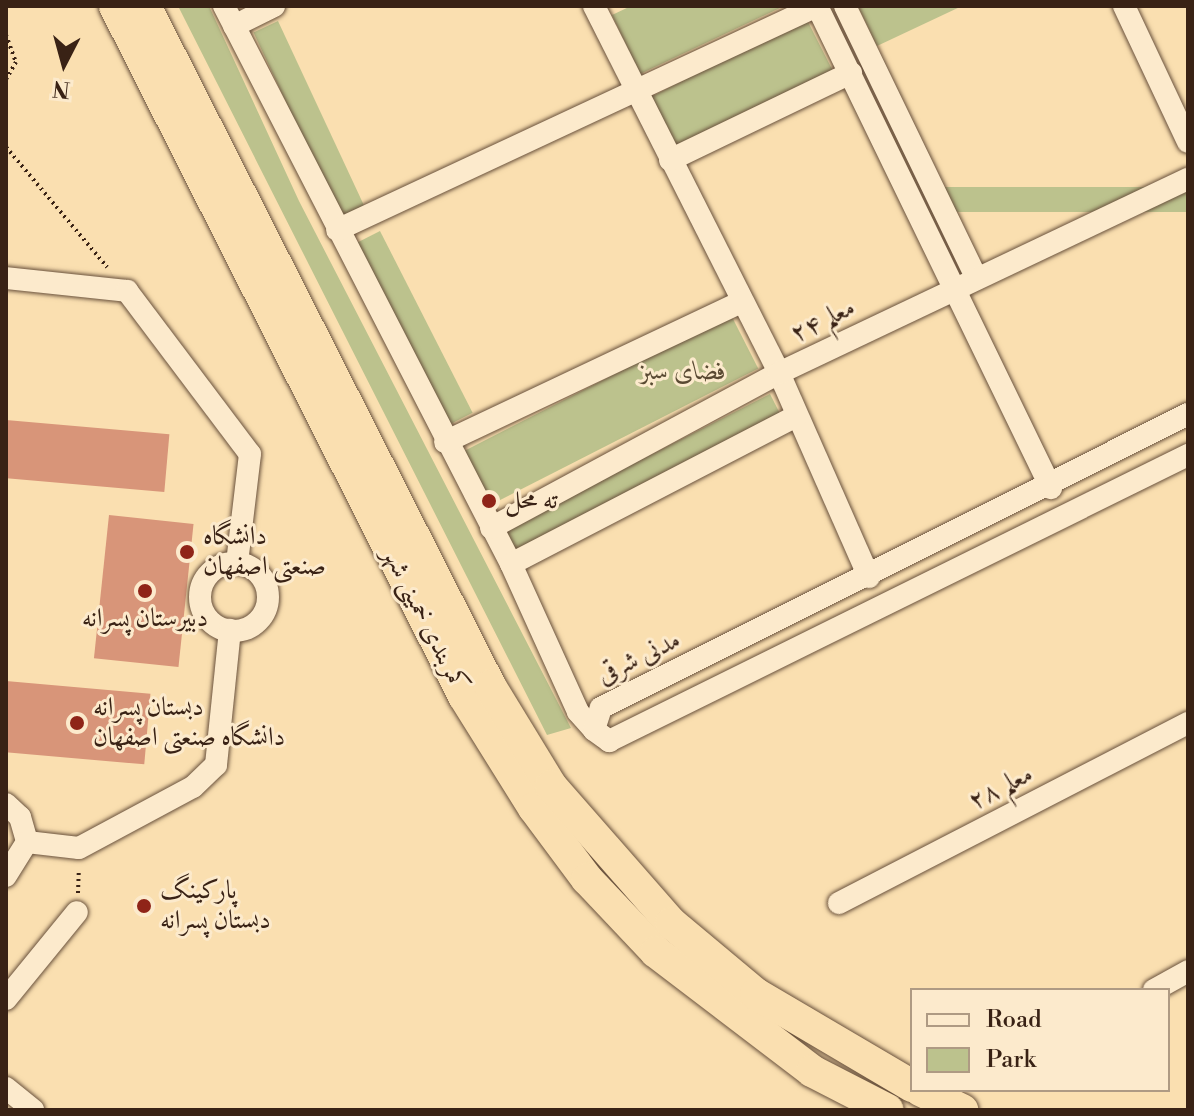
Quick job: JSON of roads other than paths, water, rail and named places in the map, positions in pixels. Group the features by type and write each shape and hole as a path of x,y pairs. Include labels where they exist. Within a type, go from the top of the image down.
{"highway":[{"name":"کمربندی خمینی شهر","path":"115,6 464,696 534,808 656,952 812,1071 888,1110"},
{"name":"کمربندی خمینی شهر","path":"145,6 490,686 551,786 671,923 720,964 825,1040 910,1085"},
{"path":"924,1092 962,1110"}],"street":[{"path":"274,6 229,16 445,442 511,564 578,712 609,741 1188,455"},
{"path":"337,230 637,93 817,6 950,289 1051,488"},
{"path":"845,6 976,277"},
{"path":"1124,6 1188,142"},
{"path":"598,7 670,160 779,373 869,577"},
{"path":"670,160 851,73"},
{"name":"معلم ۲۴","path":"491,528 779,373 950,289 1188,179"},
{"path":"6,278 127,291 250,454 237,563"},
{"path":"445,442 741,302"},
{"name":"مدنی شرقی","path":"594,730 601,708 1051,488 1188,414"},
{"path":"511,564 797,416"},
{"path":"237,563 256,571 267,600 250,626 230,630 209,620 200,599 214,569 237,563"},
{"path":"27,842 79,848 193,787 216,765 230,630"},
{"name":"معلم ۲۸","path":"839,903 1188,723"},
{"path":"6,804 20,817 27,842 6,876"},
{"path":"6,999 77,912"},
{"path":"1158,988 1188,971"},
{"path":"6,1088 33,1110"}],"place":[{"name":"ته محل","path":"489,501"},
{"name":"دانشگاه صنعتی اصفهان","path":"187,552"},
{"name":"دبیرستان پسرانه","path":"145,591"},
{"name":"دبستان پسرانه دانشگاه صنعتی اصفهان","path":"77,723"},
{"name":"پارکینگ دبستان پسرانه","path":"144,906"}],"park label":[{"name":"فضای سبز","path":"683,372"}]}
